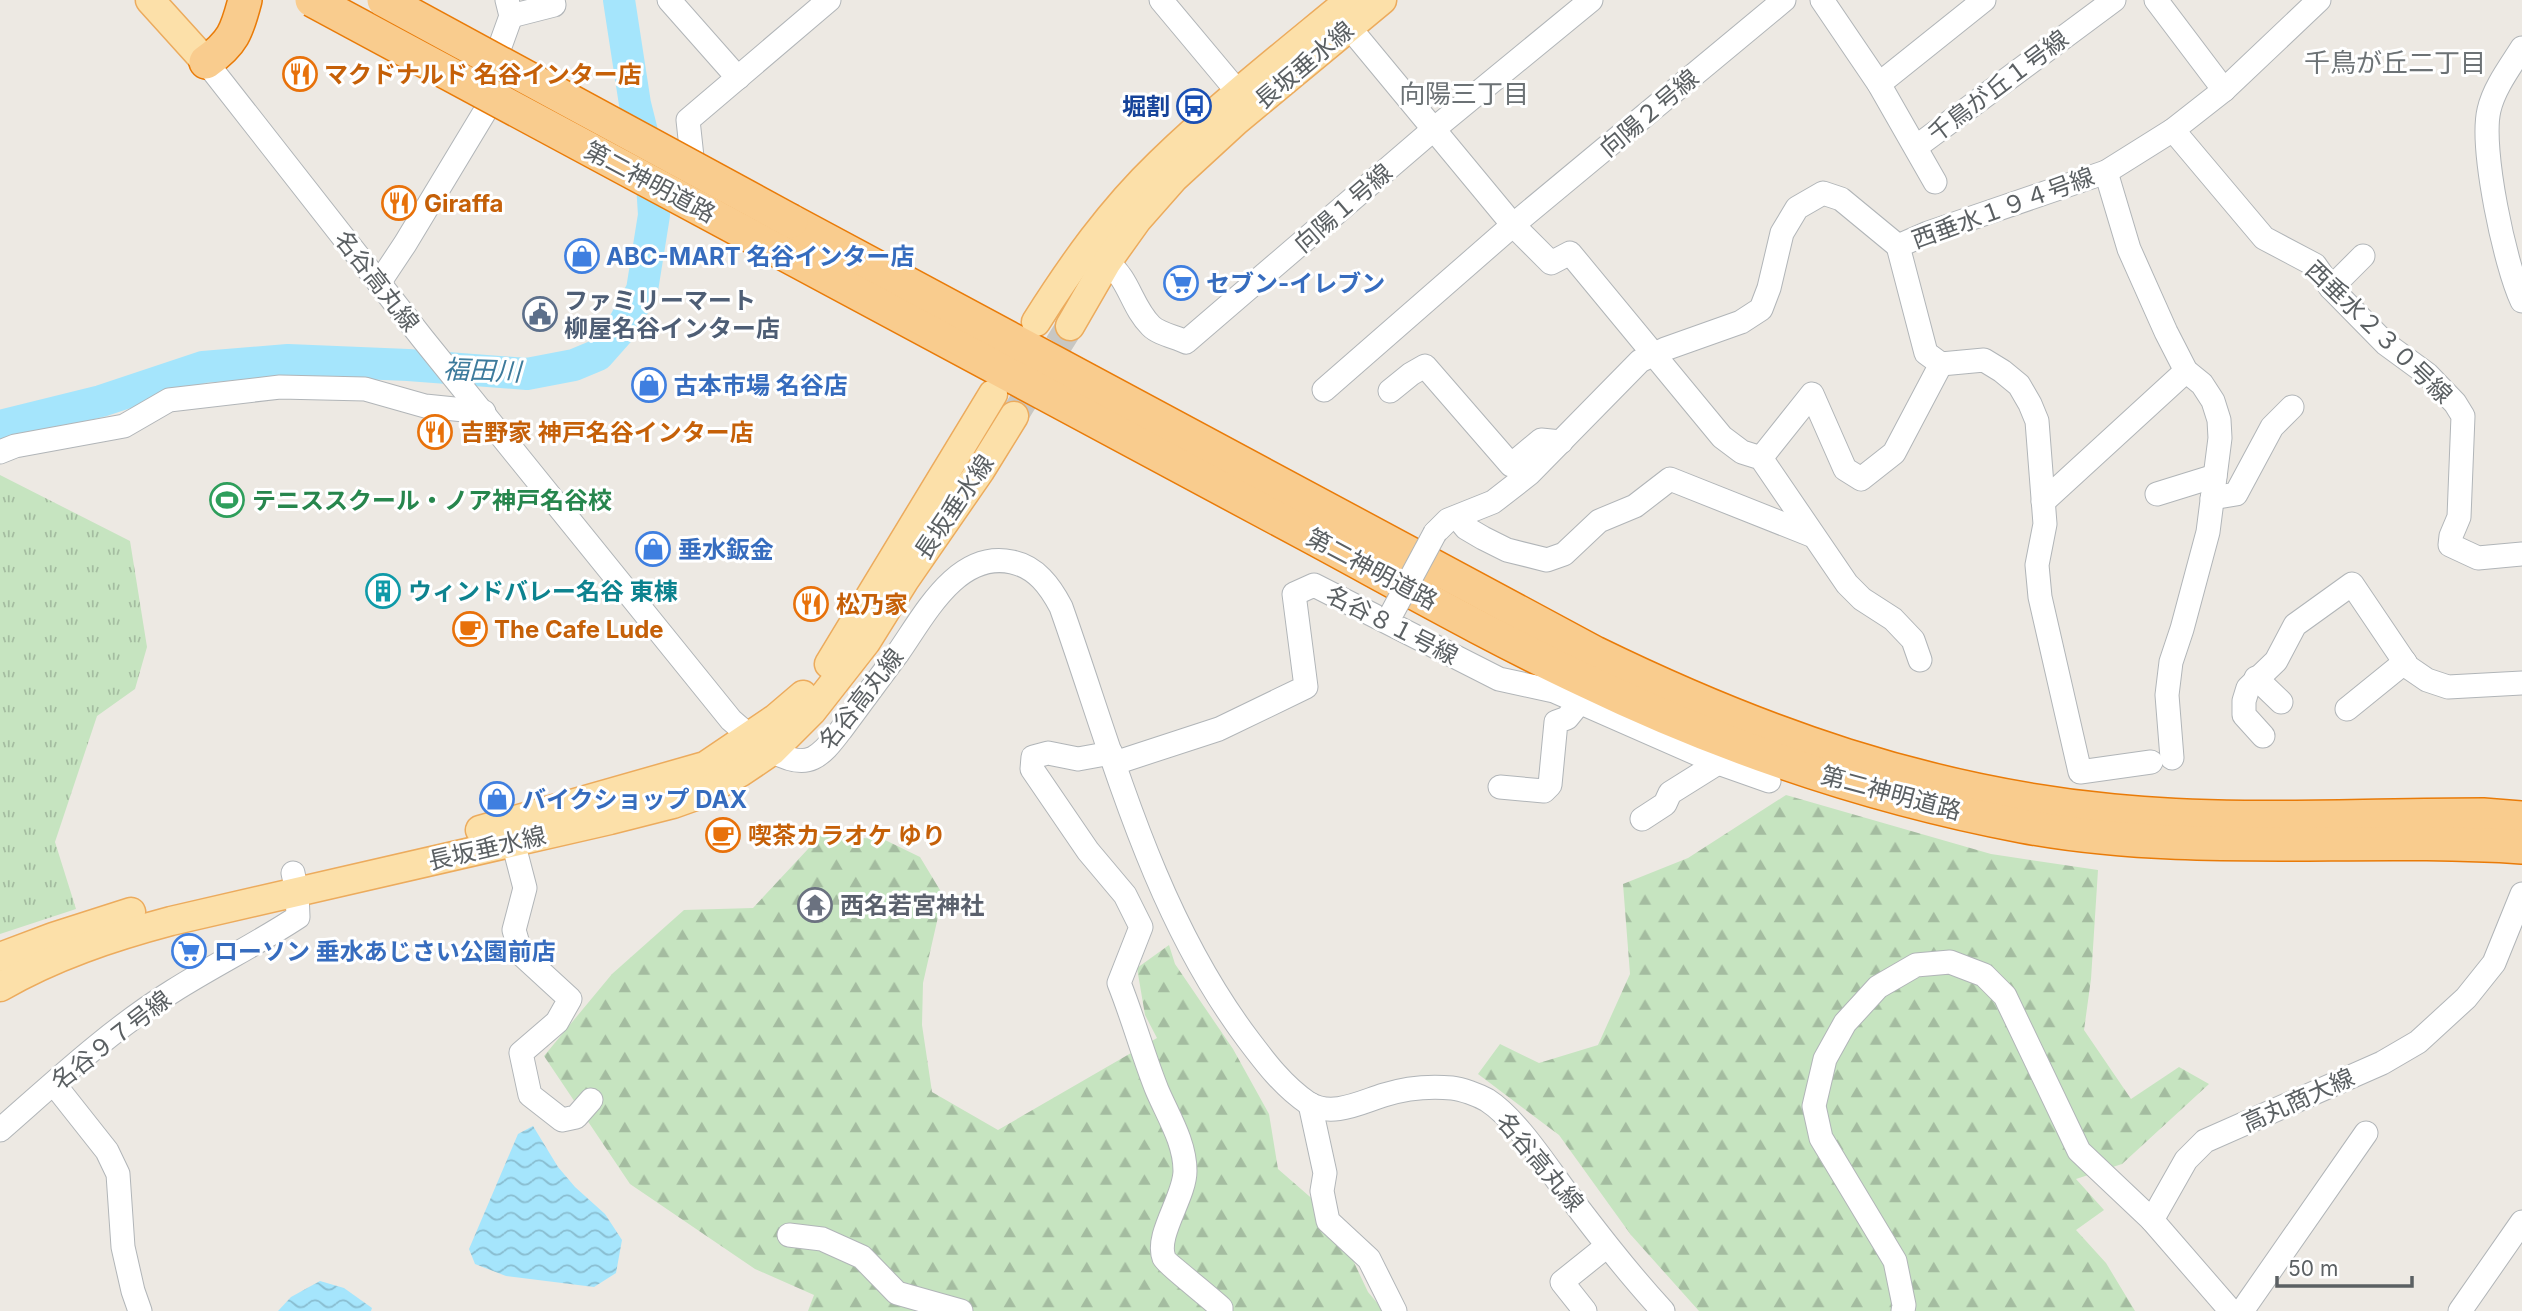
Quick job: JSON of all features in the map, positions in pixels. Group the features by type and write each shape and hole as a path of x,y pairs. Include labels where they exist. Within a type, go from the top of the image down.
{"highway":[{"path":"206,62 228,0"},
{"path":"206,62 222,51 231,40 238,29 246,0"},
{"name":"第二神明道路","path":"312,0 783,235 1595,653 1736,718 1810,745 1956,786 2114,811 2199,816 2483,815 2522,818"},
{"name":"第二神明道路","path":"384,0 783,235 1570,673 1718,738 1807,770 1950,811 2027,827 2115,838 2198,843 2381,843 2522,847"}],"main road":[{"path":"150,0 206,62"},
{"name":"長坂垂水線","path":"1036,322 1079,257 1119,207 1159,164 1245,101 1350,13 1382,0"},
{"name":"長坂垂水線","path":"1070,326 1107,262 1137,220 1245,101"},
{"name":"長坂垂水線","path":"0,957 109,918 169,901 295,882 513,842 687,800 720,784 761,743 831,661 993,394"},
{"name":"長坂垂水線","path":"0,987 63,955 117,936 295,882 669,778 761,743 812,711 866,642 1014,416"}],"street":[{"path":"346,0 351,17 455,75 482,116"},
{"path":"379,283 515,61 393,0"},
{"path":"498,52 509,8 554,5 553,0"},
{"path":"669,0 738,78"},
{"path":"692,157 688,120 829,0"},
{"path":"1161,0 1245,101"},
{"name":"向陽１号線","path":"1107,262 1119,271 1141,313 1153,328 1186,342 1434,129 1591,0"},
{"name":"向陽２号線","path":"1324,390 1513,225 1784,0"},
{"path":"1822,0 1879,84 1935,182"},
{"path":"1879,84 1984,0"},
{"name":"千鳥が丘１号線","path":"1916,147 2115,0"},
{"path":"2156,0 2224,90"},
{"name":"西垂水１９４号線","path":"1390,618 1435,533 1448,520 1493,502 1530,474 1640,361 1741,322 1761,309 1769,288 1782,233 1797,208 1823,193 1841,199 1898,246 1928,233 2106,172 2173,130 2224,90 2319,0"},
{"path":"1350,13 1434,129 1513,225 1551,263 1570,253 1721,437 1742,452 1760,458 1847,584 1862,599 1893,619 1913,640 1920,660"},
{"path":"2520,57 2501,81 2488,111 2488,151 2507,260 2521,297"},
{"name":"名谷高丸線","path":"206,62 423,339 731,720 761,743 792,760 813,758 826,749 946,587 960,574 993,560 1018,563 1031,569 1053,592 1066,620 1155,876 1176,920 1222,1002 1274,1074 1310,1104 1328,1109 1360,1105 1384,1095 1423,1087 1455,1088 1487,1100 1520,1131 1607,1246 1663,1311"},
{"name":"西垂水２３０号線","path":"2173,130 2264,238 2315,265 2331,288 2386,344 2427,374 2455,403 2463,416 2459,517 2450,545 2477,558 2522,554"},
{"path":"1898,246 1926,353 1941,364 1984,360 2002,371 2019,385 2037,421 2045,524 2037,565 2040,597 2080,772 2162,760 2171,662 2208,532 2220,420 2208,392 2186,370 2171,342 2129,249 2106,172"},
{"path":"2331,288 2363,257"},
{"path":"1760,458 1812,394 1845,469 1861,479 1894,453 1941,364"},
{"path":"1390,391 1410,374 1425,366 1511,465 1541,440 1561,442"},
{"path":"2043,502 2186,370"},
{"path":"0,452 15,446 124,426 169,401 280,387 365,389 425,406 484,412"},
{"path":"2157,494 2214,487 2236,494 2265,424 2292,407"},
{"path":"1457,517 1466,528 1507,550 1547,560 1564,554 1599,521 1635,506 1670,479 1811,535"},
{"path":"2263,736 2244,715 2248,688 2276,661 2295,625 2352,584 2408,667 2427,680 2448,687 2522,683"},
{"name":"名谷８１号線","path":"1221,1311 1192,1281 1165,1261 1161,1246 1185,1172 1178,1136 1157,1090 1119,983 1141,927 1125,895 1088,851 1032,769 1033,757 1048,753 1078,760 1113,758 1219,729 1306,687 1294,594 1314,585 1390,618 1499,679 1554,691 1718,763 1769,781"},
{"path":"2347,709 2405,662"},
{"path":"2256,678 2281,702"},
{"path":"1500,788 1544,791 1550,785 1556,722 1567,718 1580,702"},
{"path":"1642,819 1665,804 1670,793 1718,763"},
{"path":"513,842 525,888 514,930 521,954 570,999 557,1022 521,1053 530,1095 562,1120 576,1117 591,1100"},
{"name":"名谷９７号線","path":"0,1130 110,1036 171,992 298,917 295,882"},
{"name":"高丸商大線","path":"2152,1220 2186,1160 2205,1141 2382,1063 2418,1042 2466,998 2494,963 2519,901"},
{"path":"1903,1311 1895,1261 1821,1138 1814,1106 1825,1059 1845,1023 1878,987 1916,965 1950,962 1984,975 2005,996 2079,1151 2152,1220 2231,1311"},
{"path":"54,1084 107,1151 118,1174 123,1247 133,1291 141,1311"},
{"path":"1310,1104 1325,1173 1322,1191 1328,1221 1369,1259 1395,1311"},
{"path":"2242,1311 2366,1133"},
{"path":"2460,1311 2522,1222"},
{"path":"789,1235 822,1239 862,1257 897,1293 961,1311"},
{"path":"1585,1311 1562,1282 1607,1246"}],"green space":[{"path":"0,475 130,541 147,647 135,689 97,716 55,842 76,909 0,934"},
{"path":"1786,795 1991,854 2098,870 2091,979 2084,1030 2131,1099 2179,1067 2209,1084 2122,1164 2076,1179 2104,1210 2076,1230 2106,1263 2135,1311 1699,1311 1631,1235 1559,1135 1478,1074 1500,1044 1539,1063 1598,1045 1630,974 1623,884 1688,858"},
{"path":"822,834 885,840 920,857 943,895 923,983 922,1025 932,1092 998,1130 1157,1038 1145,1015 1137,968 1169,945 1175,964 1233,1049 1269,1114 1278,1169 1332,1216 1368,1292 1384,1311 808,1311 814,1295 755,1269 630,1184 544,1056 612,974 684,910 753,908"}],"water":[{"path":"533,1126 558,1167 575,1187 605,1214 622,1240 616,1273 594,1287 506,1276 475,1264 469,1249 518,1134"},
{"path":"320,1281 344,1288 372,1308 371,1311 278,1311 291,1297"}],"waterway":[{"name":"福田川","path":"0,426 101,401 203,367 288,360 527,374 574,365 598,355 621,329 642,290 654,215 651,168 635,104 619,0"}],"tunnel":[{"path":"1014,416 1070,326"}],"place":[{"name":"マクドナルド 名谷インター店","path":"300,74"},
{"name":"堀割","path":"1194,106"},
{"name":"Giraffa","path":"399,203"},
{"name":"ABC-MART 名谷インター店","path":"582,256"},
{"name":"セブン-イレブン","path":"1181,283"},
{"name":"ファミリーマート 柳屋名谷インター店","path":"540,314"},
{"name":"古本市場 名谷店","path":"649,385"},
{"name":"吉野家 神戸名谷インター店","path":"435,432"},
{"name":"テニススクール・ノア神戸名谷校","path":"227,500"},
{"name":"垂水鈑金","path":"653,549"},
{"name":"ウィンドバレー名谷 東棟","path":"383,591"},
{"name":"松乃家","path":"811,604"},
{"name":"The Cafe Lude","path":"470,629"},
{"name":"バイクショップ DAX","path":"497,799"},
{"name":"喫茶カラオケ ゆり","path":"723,835"},
{"name":"西名若宮神社","path":"815,905"},
{"name":"ローソン 垂水あじさい公園前店","path":"189,951"}],"district":[{"name":"千鳥が丘二丁目","path":"2395,62"},
{"name":"向陽三丁目","path":"1464,93"}]}
